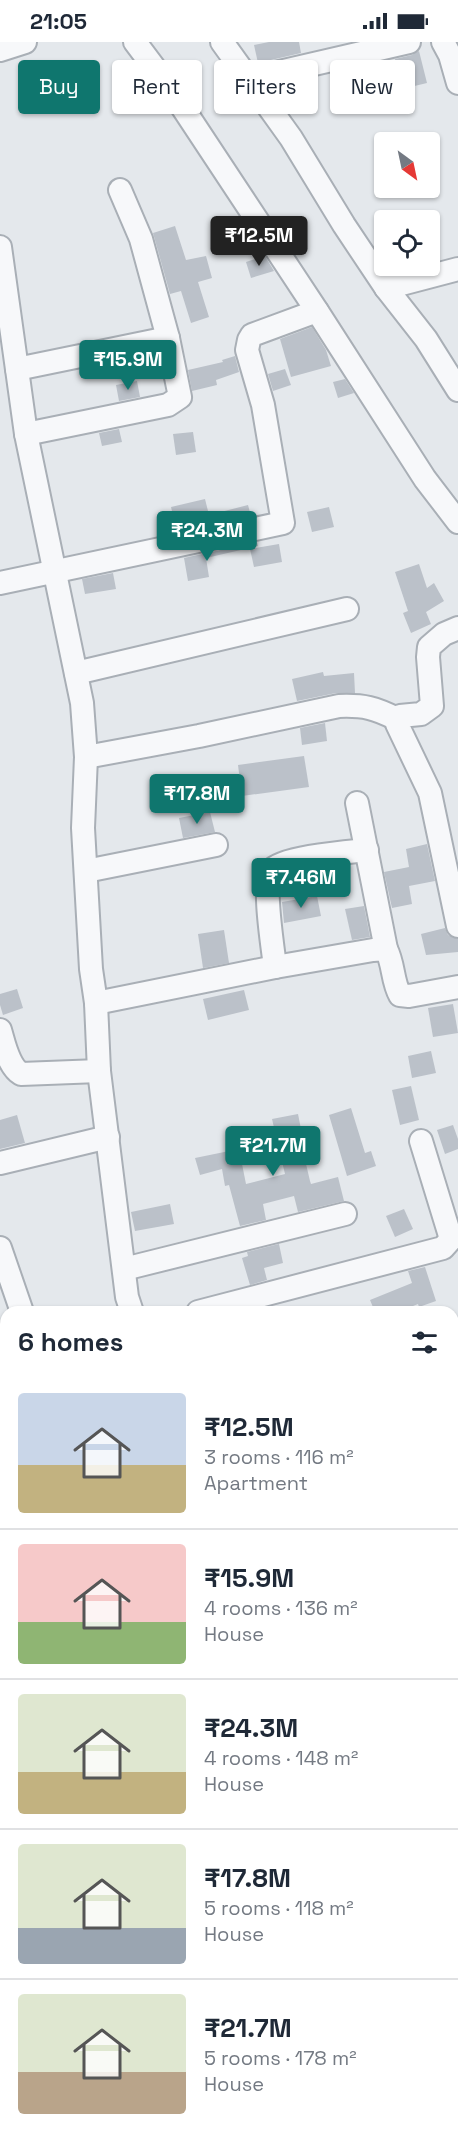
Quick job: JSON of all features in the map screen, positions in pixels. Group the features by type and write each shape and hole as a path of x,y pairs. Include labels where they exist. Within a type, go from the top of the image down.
{"street":[{"path":"0,50 25,42"},
{"path":"135,42 171,90 425,479 458,522"},
{"path":"222,42 235,60"},
{"path":"318,63 409,42"},
{"path":"443,42 450,55 458,83"},
{"path":"274,114 386,288 426,339 458,390"},
{"path":"26,434 168,405 180,397 168,338 141,239 120,190"},
{"path":"0,247 26,434 82,703 86,757 83,828 99,1071 130,1306"},
{"path":"386,288 458,269"},
{"path":"0,583 283,523 263,405 247,350 252,335 317,311"},
{"path":"17,369 168,338"},
{"path":"76,673 346,609"},
{"path":"397,719 400,716 421,714 432,706 429,647 444,634 458,628"},
{"path":"86,757 339,706 361,705 376,708 397,719"},
{"path":"397,719 397,724 430,793 458,926"},
{"path":"357,803 386,949 392,960 400,995 409,996 458,987"},
{"path":"86,871 216,845"},
{"path":"275,967 267,890 269,876 273,869 280,863 296,859 367,850"},
{"path":"96,1003 275,967 386,949"},
{"path":"0,1030 15,1071 21,1074 99,1071"},
{"path":"0,1163 108,1137"},
{"path":"221,1306 443,1248 451,1239 421,1141"},
{"path":"124,1269 345,1214"},
{"path":"0,1248 20,1306"}],"building":[{"path":"269,42 299,42 301,53 271,60 257,60 254,45"},
{"path":"419,51 427,83 415,86 415,60 395,60"},
{"path":"175,226 186,260 206,256 212,278 198,282 209,317 191,323 181,291 170,294 153,233"},
{"path":"265,256 274,271 251,278 246,262"},
{"path":"312,327 326,350 331,366 291,377 280,339"},
{"path":"235,356 239,372 216,380 217,385 192,391 188,370 223,362 222,360"},
{"path":"285,369 291,385 273,391 268,374"},
{"path":"345,379 354,393 338,398 333,382"},
{"path":"137,381 140,397 119,401 116,385"},
{"path":"119,429 122,442 102,446 99,433"},
{"path":"193,432 196,452 176,455 173,434"},
{"path":"205,499 209,515 248,505 251,516 177,532 171,507"},
{"path":"329,507 334,527 312,532 307,512"},
{"path":"257,542 258,546 206,558 209,577 188,581 184,558"},
{"path":"279,544 282,562 254,567 250,549"},
{"path":"419,564 427,588 434,583 444,601 426,612 431,624 411,633 403,613 408,611 395,572"},
{"path":"113,573 116,589 85,594 82,579"},
{"path":"323,672 324,676 354,673 355,693 336,693 297,701 292,679"},
{"path":"325,723 327,741 302,745 300,728"},
{"path":"304,756 309,787 242,796 238,765"},
{"path":"210,812 215,832 183,838 179,818"},
{"path":"427,844 435,881 409,886 412,904 392,908 384,872 409,867 406,849"},
{"path":"317,896 321,916 284,923 282,902"},
{"path":"364,906 370,937 352,940 345,909"},
{"path":"445,928 448,935 458,939 458,952 426,955 421,934"},
{"path":"224,930 229,963 203,968 198,934"},
{"path":"17,989 23,1008 3,1015 0,994"},
{"path":"244,990 249,1010 208,1020 203,999"},
{"path":"453,1004 458,1033 433,1037 428,1008"},
{"path":"431,1051 436,1073 412,1078 408,1056"},
{"path":"411,1086 419,1120 400,1125 392,1090"},
{"path":"351,1108 365,1153 371,1151 376,1166 347,1176 329,1115"},
{"path":"298,1114 302,1134 299,1134 311,1184 338,1177 344,1201 298,1212 294,1196 263,1204 266,1220 240,1226 229,1185 225,1186 222,1169 200,1175 195,1158 239,1149 246,1184 285,1174 272,1119"},
{"path":"17,1115 25,1143 0,1149 0,1120"},
{"path":"453,1125 458,1139 458,1149 445,1154 437,1130"},
{"path":"170,1204 174,1224 135,1231 131,1212"},
{"path":"404,1209 413,1229 395,1237 386,1216"},
{"path":"279,1244 283,1263 264,1268 267,1280 250,1285 242,1258 248,1256 247,1252"},
{"path":"425,1267 436,1301 422,1306 418,1304 372,1306 370,1300 412,1283 408,1271"}]}
